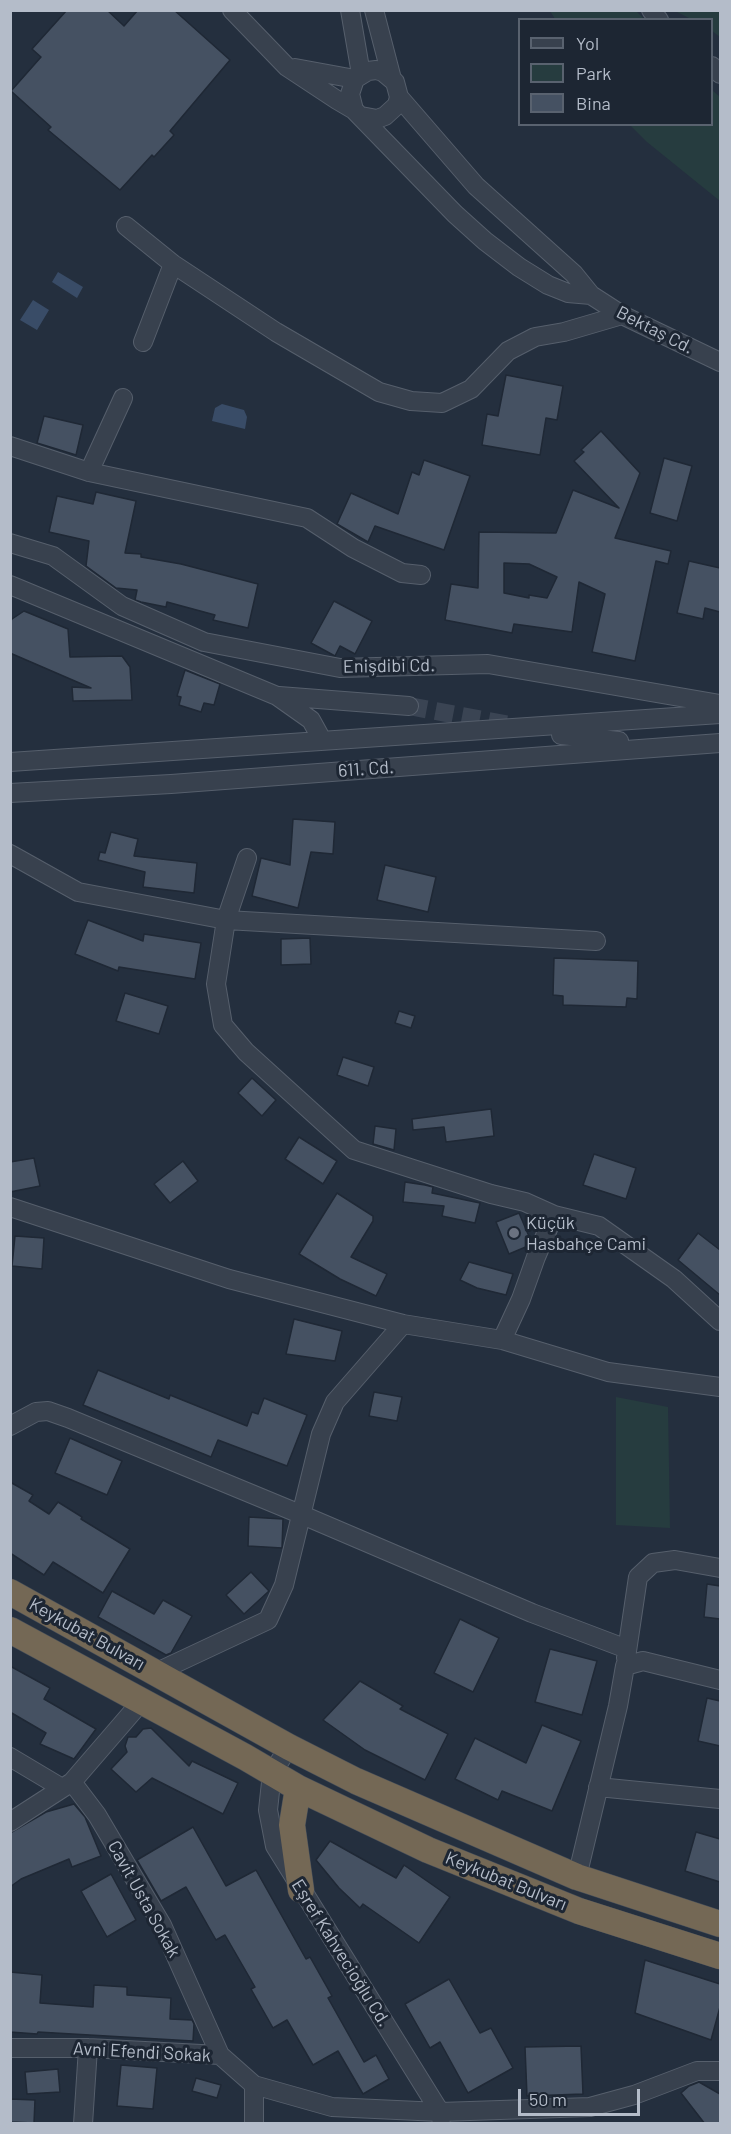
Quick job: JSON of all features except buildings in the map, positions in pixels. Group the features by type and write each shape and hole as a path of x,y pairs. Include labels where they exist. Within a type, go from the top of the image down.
{"highway":[{"name":"Keykubat Bulvarı","path":"10,1592 315,1761 578,1877 720,1924"},
{"name":"Keykubat Bulvarı","path":"10,1630 298,1788 428,1850 579,1911 720,1956"},
{"path":"298,1788 292,1825 301,1890"}],"street":[{"path":"232,10 287,67 358,113 447,206 485,241 519,267 548,285 568,293 591,295"},
{"path":"350,10 358,77 350,94 358,113"},
{"path":"374,10 399,97 476,186 574,274 591,295"},
{"path":"287,67 358,77 376,70 392,79"},
{"path":"358,113 377,118 385,116 397,105 399,97"},
{"path":"126,226 173,264 276,332 379,392 411,401 442,403 471,389 508,351 517,346 535,338 622,315"},
{"path":"142,342 173,264"},
{"name":"Bektaş Cd.","path":"591,295 622,315 720,362"},
{"path":"89,472 123,398"},
{"path":"10,446 89,472 307,518 353,548 402,573 421,576"},
{"name":"Enişdibi Cd.","path":"10,543 53,556 122,606 204,642 340,668 488,664 720,704"},
{"path":"10,585 277,696 311,720 322,740"},
{"path":"277,696 409,706"},
{"name":"611. Cd.","path":"10,762 720,714"},
{"path":"561,735 665,746"},
{"name":"611. Cd.","path":"10,794 720,742"},
{"path":"10,854 78,892 226,920 596,941"},
{"path":"247,858 226,920 216,984 223,1025 246,1052 354,1150 491,1194 525,1202 554,1215 599,1226 674,1279 720,1321"},
{"path":"10,1207 229,1279 404,1324 502,1340 608,1372 720,1387"},
{"path":"502,1340 554,1215"},
{"path":"155,1672 268,1620 284,1585 321,1434 335,1402 404,1324"},
{"path":"10,1426 36,1412 48,1411 300,1514 532,1613 626,1658 720,1680"},
{"path":"578,1877 618,1706 638,1577 653,1563 675,1560 720,1568"},
{"path":"10,1822 67,1785 141,1702"},
{"path":"272,1773 289,1747"},
{"path":"10,1757 67,1785"},
{"path":"298,1788 315,1761"},
{"name":"Eşref Kahvecioğlu Cd.","path":"272,1773 268,1810 275,1846 441,2118"},
{"name":"Cavit Usta Sokak","path":"67,1785 97,1815 162,1925 220,2055"},
{"path":"598,1787 720,1799"},
{"name":"Avni Efendi Sokak","path":"10,2048 88,2048 220,2055 254,2085 332,2107 441,2118 590,2107 634,2095 697,2070 720,2071"},
{"path":"83,2124 88,2048"},
{"path":"254,2085 254,2124"}],"green space":[{"path":"550,11 636,11 643,18 554,18"},
{"path":"675,11 720,11 720,37 713,32 713,18 689,18"},
{"path":"713,91 720,97 720,201 647,142 631,126 713,126"},
{"path":"616,1397 668,1407 670,1528 616,1525"}],"water":[{"path":"58,272 83,287 77,298 52,282"},
{"path":"33,300 49,310 37,330 20,320"},
{"path":"222,404 244,410 247,417 245,429 212,421 215,408"}],"tunnel":[{"path":"409,706 510,725"}],"place":[{"name":"Küçük Hasbahçe Cami","path":"514,1233"}]}
